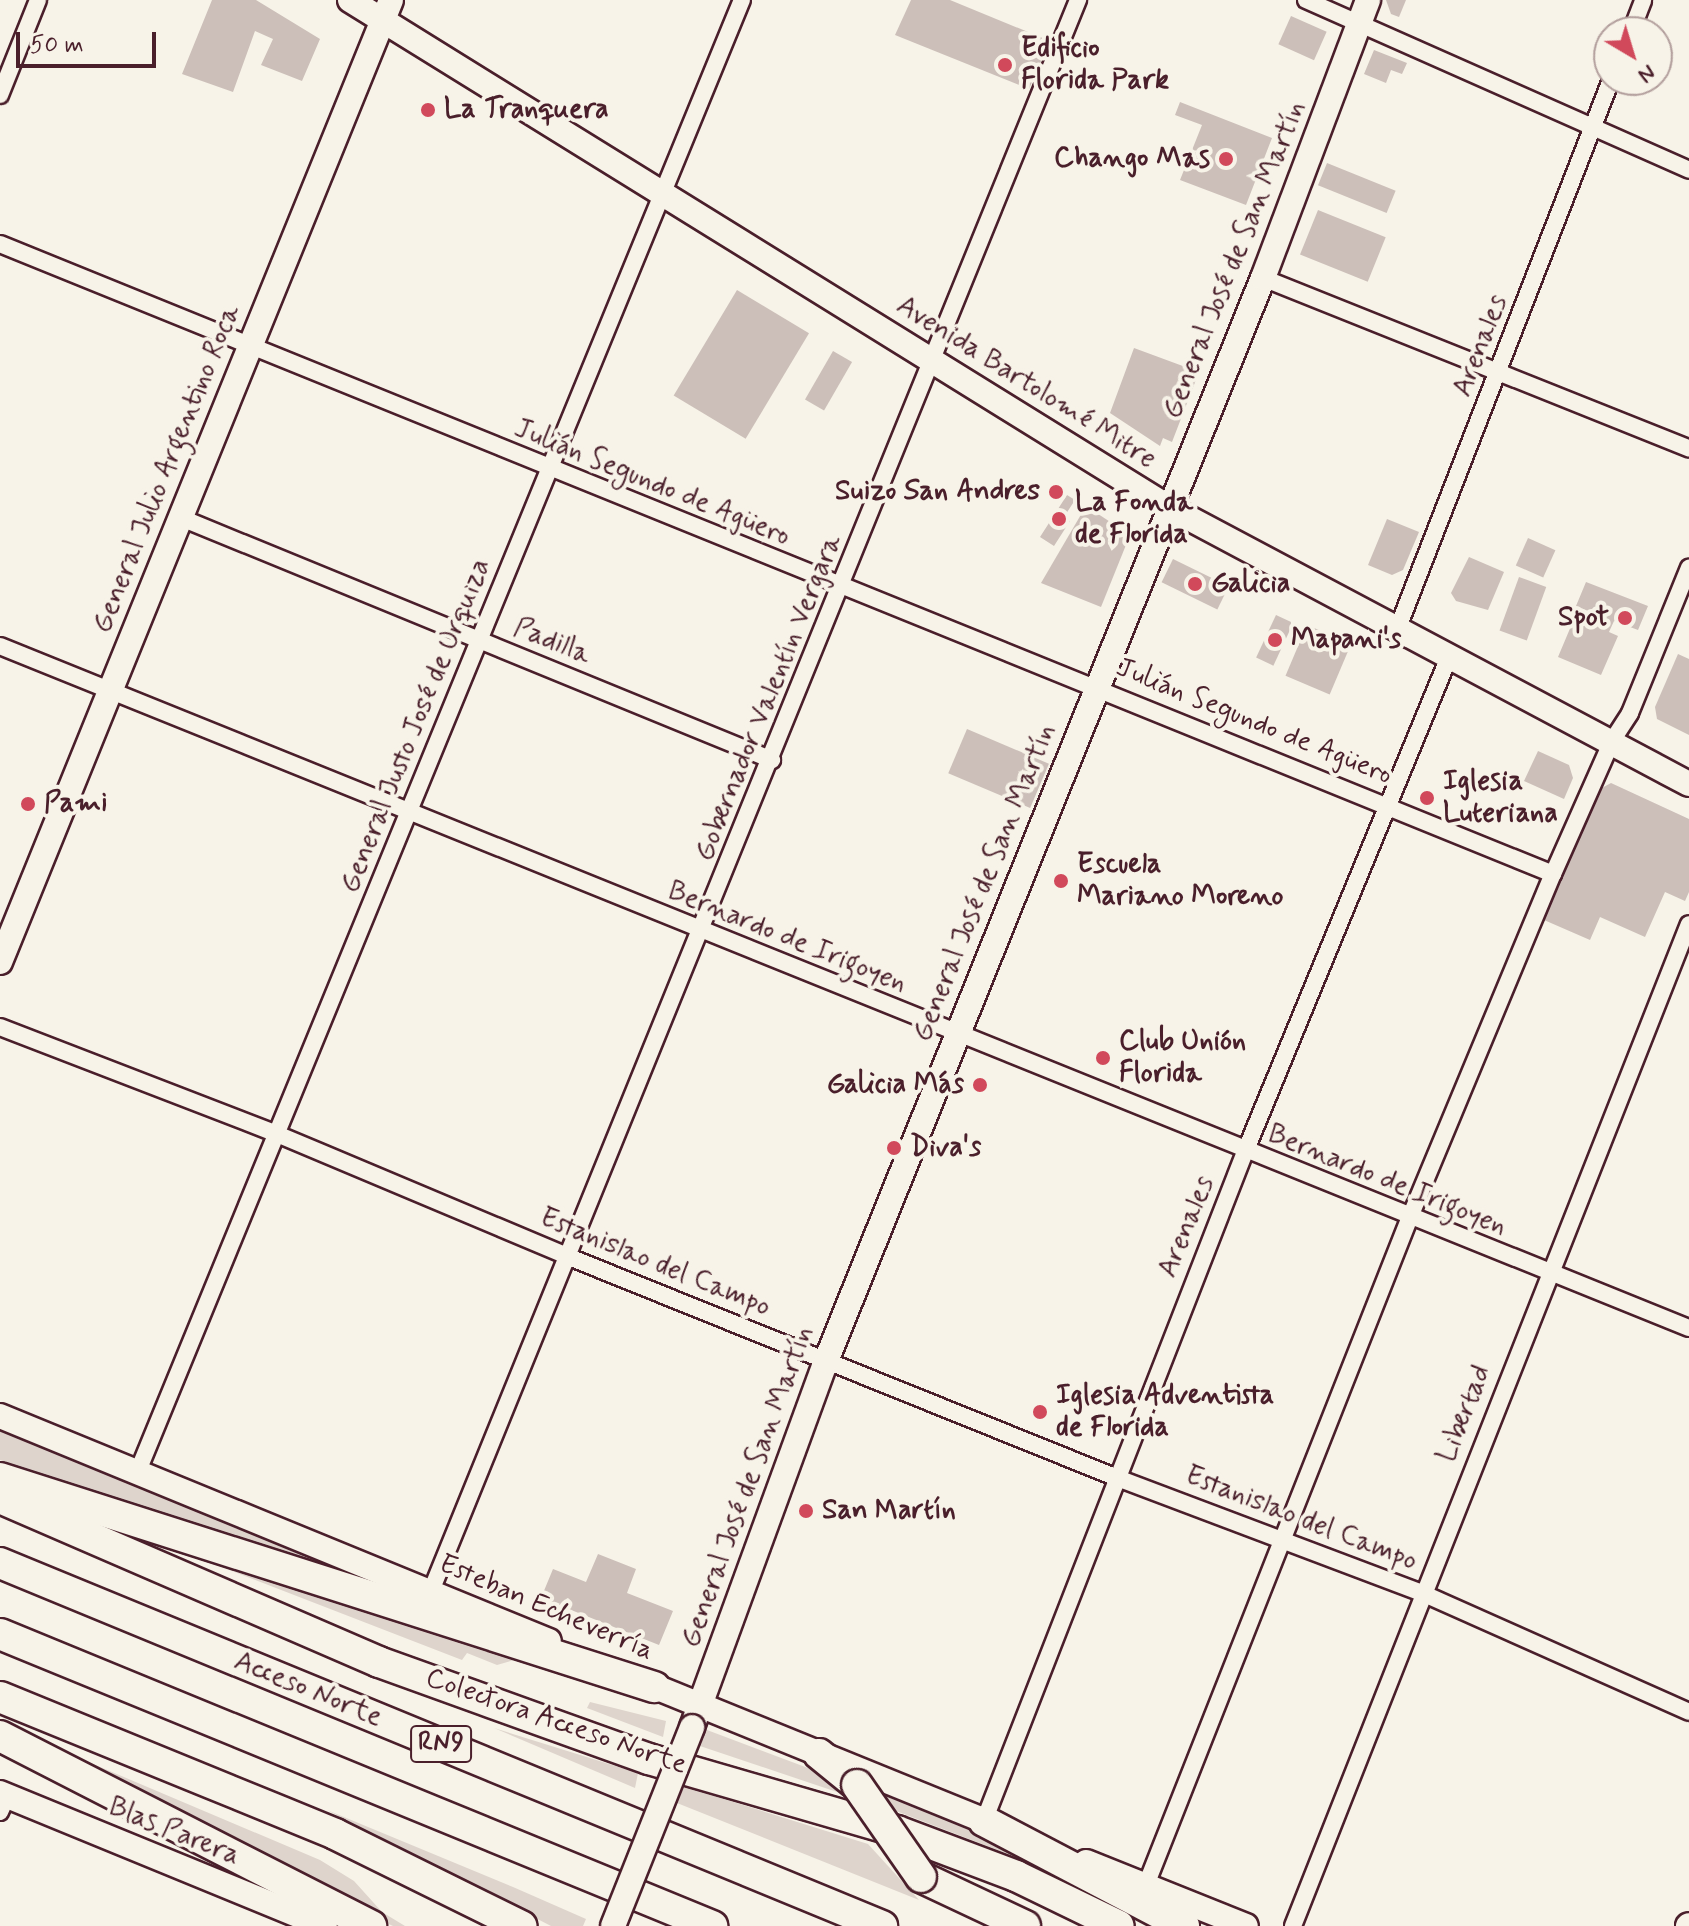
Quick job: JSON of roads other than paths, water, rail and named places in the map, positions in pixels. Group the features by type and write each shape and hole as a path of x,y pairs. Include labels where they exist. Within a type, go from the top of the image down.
{"highway":[{"path":"0,1478 654,1687"},
{"name":"Colectora Acceso Norte","path":"0,1498 379,1662 649,1759 897,1831 1016,1876 1119,1926"},
{"name":"Acceso Norte","path":"0,1563 882,1926"},
{"name":"RN9","path":"0,1634 712,1926"},
{"path":"0,1697 335,1834 521,1926"},
{"path":"0,1736 371,1926"},
{"path":"819,1754 857,1785 921,1877 1025,1926"},
{"path":"984,1821 1184,1926"}],"street":[{"path":"0,95 38,0"},
{"name":"Avenida Bartolomé Mitre","path":"350,0 387,10 664,192 1168,507 1689,784"},
{"name":"General Justo José de Urquiza","path":"138,1471 410,815 742,0"},
{"name":"Gobernador Valentín Vergara","path":"431,1591 702,933 1078,0"},
{"path":"1306,0 1364,10 1689,170"},
{"name":"General Julio Argentino Roca","path":"0,962 387,10"},
{"name":"General José de San Martín","path":"613,1926 696,1717 826,1361 1096,685 1263,278 1364,10"},
{"name":"Arenales","path":"1397,630 1605,96"},
{"name":"Julián Segundo de Agüero","path":"0,244 841,589 1096,685 1553,874"},
{"path":"1263,278 1689,448"},
{"name":"Padilla","path":"179,517 772,760"},
{"path":"1146,1885 1410,1217 1553,874 1612,741 1630,713 1689,568"},
{"name":"Bernardo de Irigoyen","path":"0,646 702,933 1689,1328"},
{"name":"Arenales","path":"984,1821 1115,1477 1449,657"},
{"name":"Libertad","path":"1293,1926 1422,1593 1689,924"},
{"name":"Estanislao del Campo","path":"0,1027 277,1134 569,1257 1115,1477 1283,1537 1422,1593 1689,1712"},
{"name":"Esteban Echeverría","path":"0,1416 431,1591 654,1687 696,1717 819,1754 1246,1926"},
{"name":"Blas Parera","path":"2,1800 299,1922 325,1926"}],"place":[{"name":"Edificio Florida Park","path":"1005,65"},
{"name":"La Tranquera","path":"428,110"},
{"name":"Chango Mas","path":"1226,159"},
{"name":"Suizo San Andres","path":"1056,492"},
{"name":"La Fonda de Florida","path":"1059,519"},
{"name":"Galicia","path":"1195,584"},
{"name":"Spot","path":"1625,618"},
{"name":"Mapani's","path":"1275,640"},
{"name":"Iglesia Luteriana","path":"1427,798"},
{"name":"Pami","path":"28,804"},
{"name":"Escuela Mariano Moreno","path":"1061,881"},
{"name":"Club Unión Florida","path":"1103,1058"},
{"name":"Galicia Más","path":"980,1085"},
{"name":"Diva's","path":"894,1148"},
{"name":"Iglesia Adventista de Florida","path":"1040,1412"},
{"name":"San Martín","path":"806,1511"}]}
